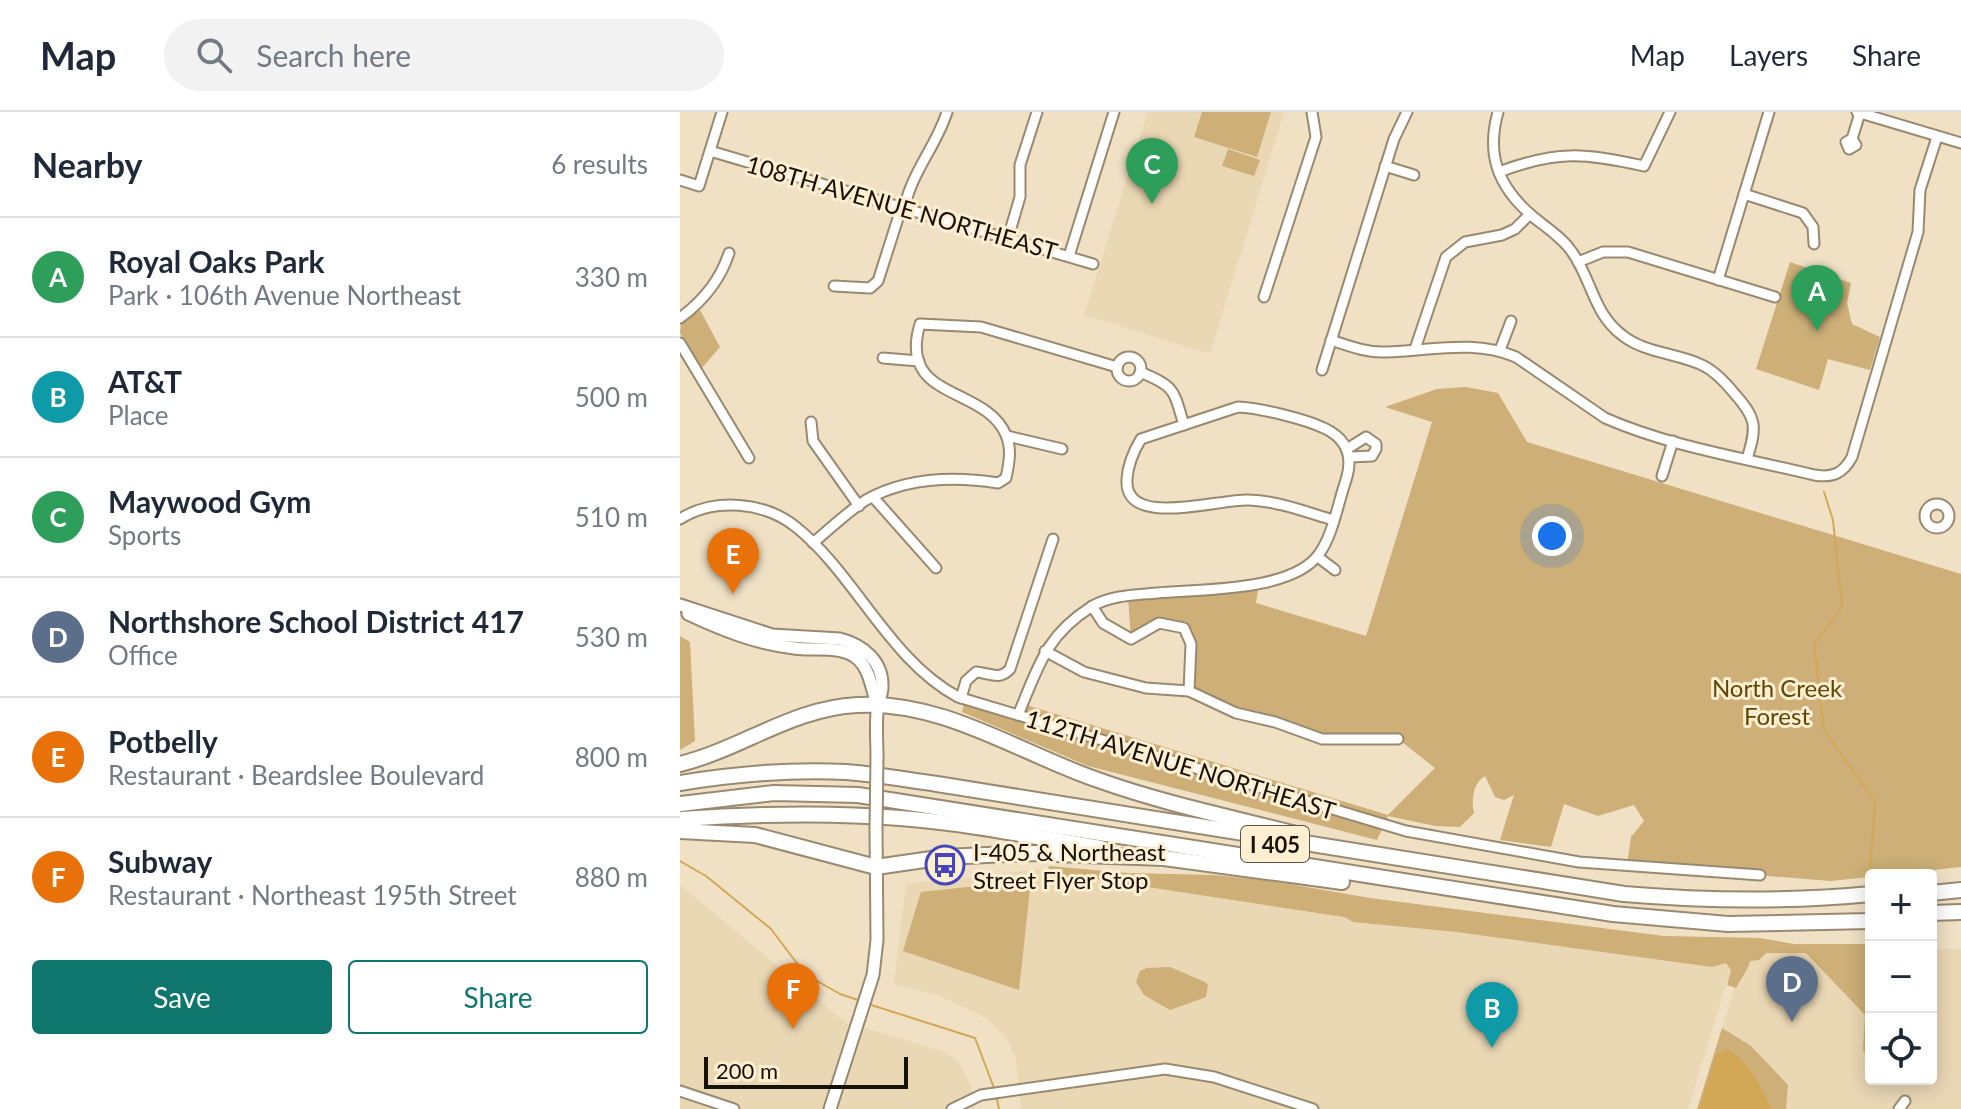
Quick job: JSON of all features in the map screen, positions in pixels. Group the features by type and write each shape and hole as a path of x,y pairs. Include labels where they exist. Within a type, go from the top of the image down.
{"highway":[{"path":"680,764 719,752 791,718 859,704 878,705 931,713 954,720 1065,769 1142,795 1358,852"},
{"name":"I 405","path":"680,786 730,775 781,771 849,772 1624,894 1780,900 1865,897"},
{"name":"I 405","path":"680,786 779,777 858,779 1609,896 1728,906 1805,905 1865,898"},
{"name":"I 405","path":"680,801 772,788 861,789 1631,910 1729,916 1865,913"},
{"name":"I 405","path":"680,801 774,793 858,795 1553,906 1652,919 1700,923 1865,921"},
{"path":"680,819 804,814 951,823 1164,858 1444,895 1553,906"},
{"path":"680,831 755,835 876,867 986,853 1164,858"},
{"path":"1937,889 1961,887"},
{"path":"1937,913 1961,912"},
{"path":"1937,920 1961,919"}],"main road":[{"path":"680,605 772,635 840,639 856,650 871,655 882,678 877,756 877,940 862,1014 830,1109"},
{"path":"680,612 743,637 777,646 856,650"}],"street":[{"path":"680,180 699,186 722,112"},
{"path":"834,286 870,288 878,281 910,187 942,129 947,112"},
{"path":"1008,238 1020,197 1020,165 1037,112"},
{"path":"1069,256 1114,112"},
{"path":"1264,297 1316,137 1312,112"},
{"path":"1322,370 1385,166 1407,112"},
{"path":"1498,112 1492,152 1507,190 1571,250 1595,303 1618,333 1631,342 1701,365 1723,381 1755,420 1755,433 1747,459"},
{"path":"1499,172 1532,159 1562,155 1587,154 1644,166 1670,112"},
{"path":"1718,280 1769,112"},
{"path":"1852,139 1859,112 1961,143"},
{"path":"1331,340 1384,353 1458,345 1500,350 1516,357 1605,418 1673,441 1828,477 1840,472 1852,457 1918,232 1920,190 1937,137"},
{"name":"108TH AVENUE NORTHEAST","path":"710,151 1093,264"},
{"path":"1385,166 1414,175"},
{"path":"1744,194 1803,213 1813,227 1814,244"},
{"path":"1415,349 1446,257 1465,242 1502,235 1515,229 1530,214"},
{"path":"1578,262 1614,250 1775,297"},
{"path":"680,318 697,306 721,276 729,253"},
{"path":"1500,350 1511,321"},
{"path":"813,543 859,506 894,487 935,479 998,483 1006,478 1010,454 1007,436 996,419 981,406 932,383 919,361 917,335 920,324 957,324 1015,336 1117,367"},
{"path":"680,343 749,458"},
{"path":"883,358 919,361"},
{"path":"1130,358 1138,363 1140,372 1136,378 1127,381 1119,376 1117,367 1121,361 1130,358"},
{"path":"1140,372 1171,388 1184,425"},
{"path":"1018,715 1045,651 1058,634 1092,606 1128,596 1259,583 1292,575 1318,557 1333,520 1348,473 1349,453 1366,437 1376,444 1372,456 1349,453 1326,429 1254,407 1238,407 1141,439 1132,453 1126,489 1132,499 1144,506 1192,507 1248,499 1276,503 1333,520"},
{"path":"811,422 813,441 859,506"},
{"path":"1007,436 1062,449"},
{"path":"1662,476 1673,441"},
{"path":"873,497 936,568"},
{"name":"112TH AVENUE NORTHEAST","path":"680,519 726,505 757,508 777,514 797,527 813,543 882,627 930,679 961,698 1406,831 1579,862 1760,875"},
{"path":"1949,521 1961,525"},
{"path":"961,698 966,681 976,672 997,677 1010,669 1053,539"},
{"path":"1318,557 1335,570"},
{"path":"1092,606 1103,623 1131,639 1159,623 1184,628 1191,644 1189,691"},
{"path":"1045,651 1084,672 1146,688 1189,691 1236,713 1275,722 1322,739 1398,739"},
{"path":"952,1109 968,1099 989,1094 1140,1072 1181,1070 1214,1077 1313,1109"},
{"path":"680,1091 734,1109"}],"shaded area":[{"path":"1148,112 1284,112 1210,354 1084,315"},
{"path":"1051,868 1734,959 1688,1109 1021,1109 1016,1060 1009,1043 994,1025 937,995 894,984 906,884"},
{"path":"680,885 856,1031 830,1109 680,1109"},
{"path":"1747,948 1865,949 1865,1085 1937,1085 1937,949 1961,949 1961,1109 1786,1109 1788,1085 1722,1028"},
{"path":"862,1027 936,1049 958,1060 973,1091 975,1109 836,1109"},
{"path":"1728,1049 1754,1076 1771,1109 1699,1109 1716,1055"}],"green space":[{"path":"1202,112 1271,112 1257,157 1194,137"},
{"path":"1228,149 1260,160 1254,176 1222,166"},
{"path":"1790,262 1851,283 1847,303 1852,324 1880,337 1870,370 1828,359 1819,390 1756,369"},
{"path":"700,310 720,347 701,369 680,333 681,323"},
{"name":"North Creek Forest","path":"1466,387 1498,393 1527,442 1961,574 1961,867 1865,869 1865,877 1831,881 1627,865 1631,837 1644,821 1634,805 1598,816 1564,804 1551,847 1500,840 1514,795 1504,800 1495,797 1485,776 1474,792 1474,813 1460,827 1435,826 1388,816 1377,840 1088,766 962,712 965,700 1017,715 1023,704 1388,815 1435,768 1398,739 1322,739 1189,691 1191,644 1184,628 1159,623 1131,639 1128,596 1259,583 1256,603 1366,636 1432,422 1385,407 1437,389"},
{"path":"680,636 690,642 695,741 680,750"},
{"path":"1049,866 1128,873 1215,875 1664,936 1760,938 1794,944 1865,944 1865,1015 1806,953 1766,953 1759,960 1750,961 1736,988 1727,985 1731,970 1726,963 1712,967 1457,932 1353,922 1344,917 1095,879 1064,882 1047,875"},
{"path":"1031,880 1019,990 903,951 921,892"},
{"path":"1170,967 1205,982 1208,985 1206,997 1170,1010 1144,995 1136,982 1140,971"},
{"path":"1722,1028 1751,1046 1788,1085 1786,1109 1697,1109"}],"waterway":[{"path":"1824,492 1833,520 1842,607 1814,645 1824,730 1875,802 1870,869"},
{"path":"680,861 706,876 771,929 805,974 840,994 858,1000"},
{"path":"868,1004 975,1038 994,1088"},
{"path":"997,1099 999,1109"}],"place":[{"name":"Maywood Gym","path":"1152,204"},
{"name":"Royal Oaks Park","path":"1817,331"},
{"name":"Potbelly","path":"733,594"},
{"name":"I-405 & Northeast Street Flyer Stop","path":"945,865"},
{"name":"Northshore School District 417","path":"1792,1022"},
{"name":"Subway","path":"793,1029"},
{"name":"AT&T","path":"1492,1048"}]}
